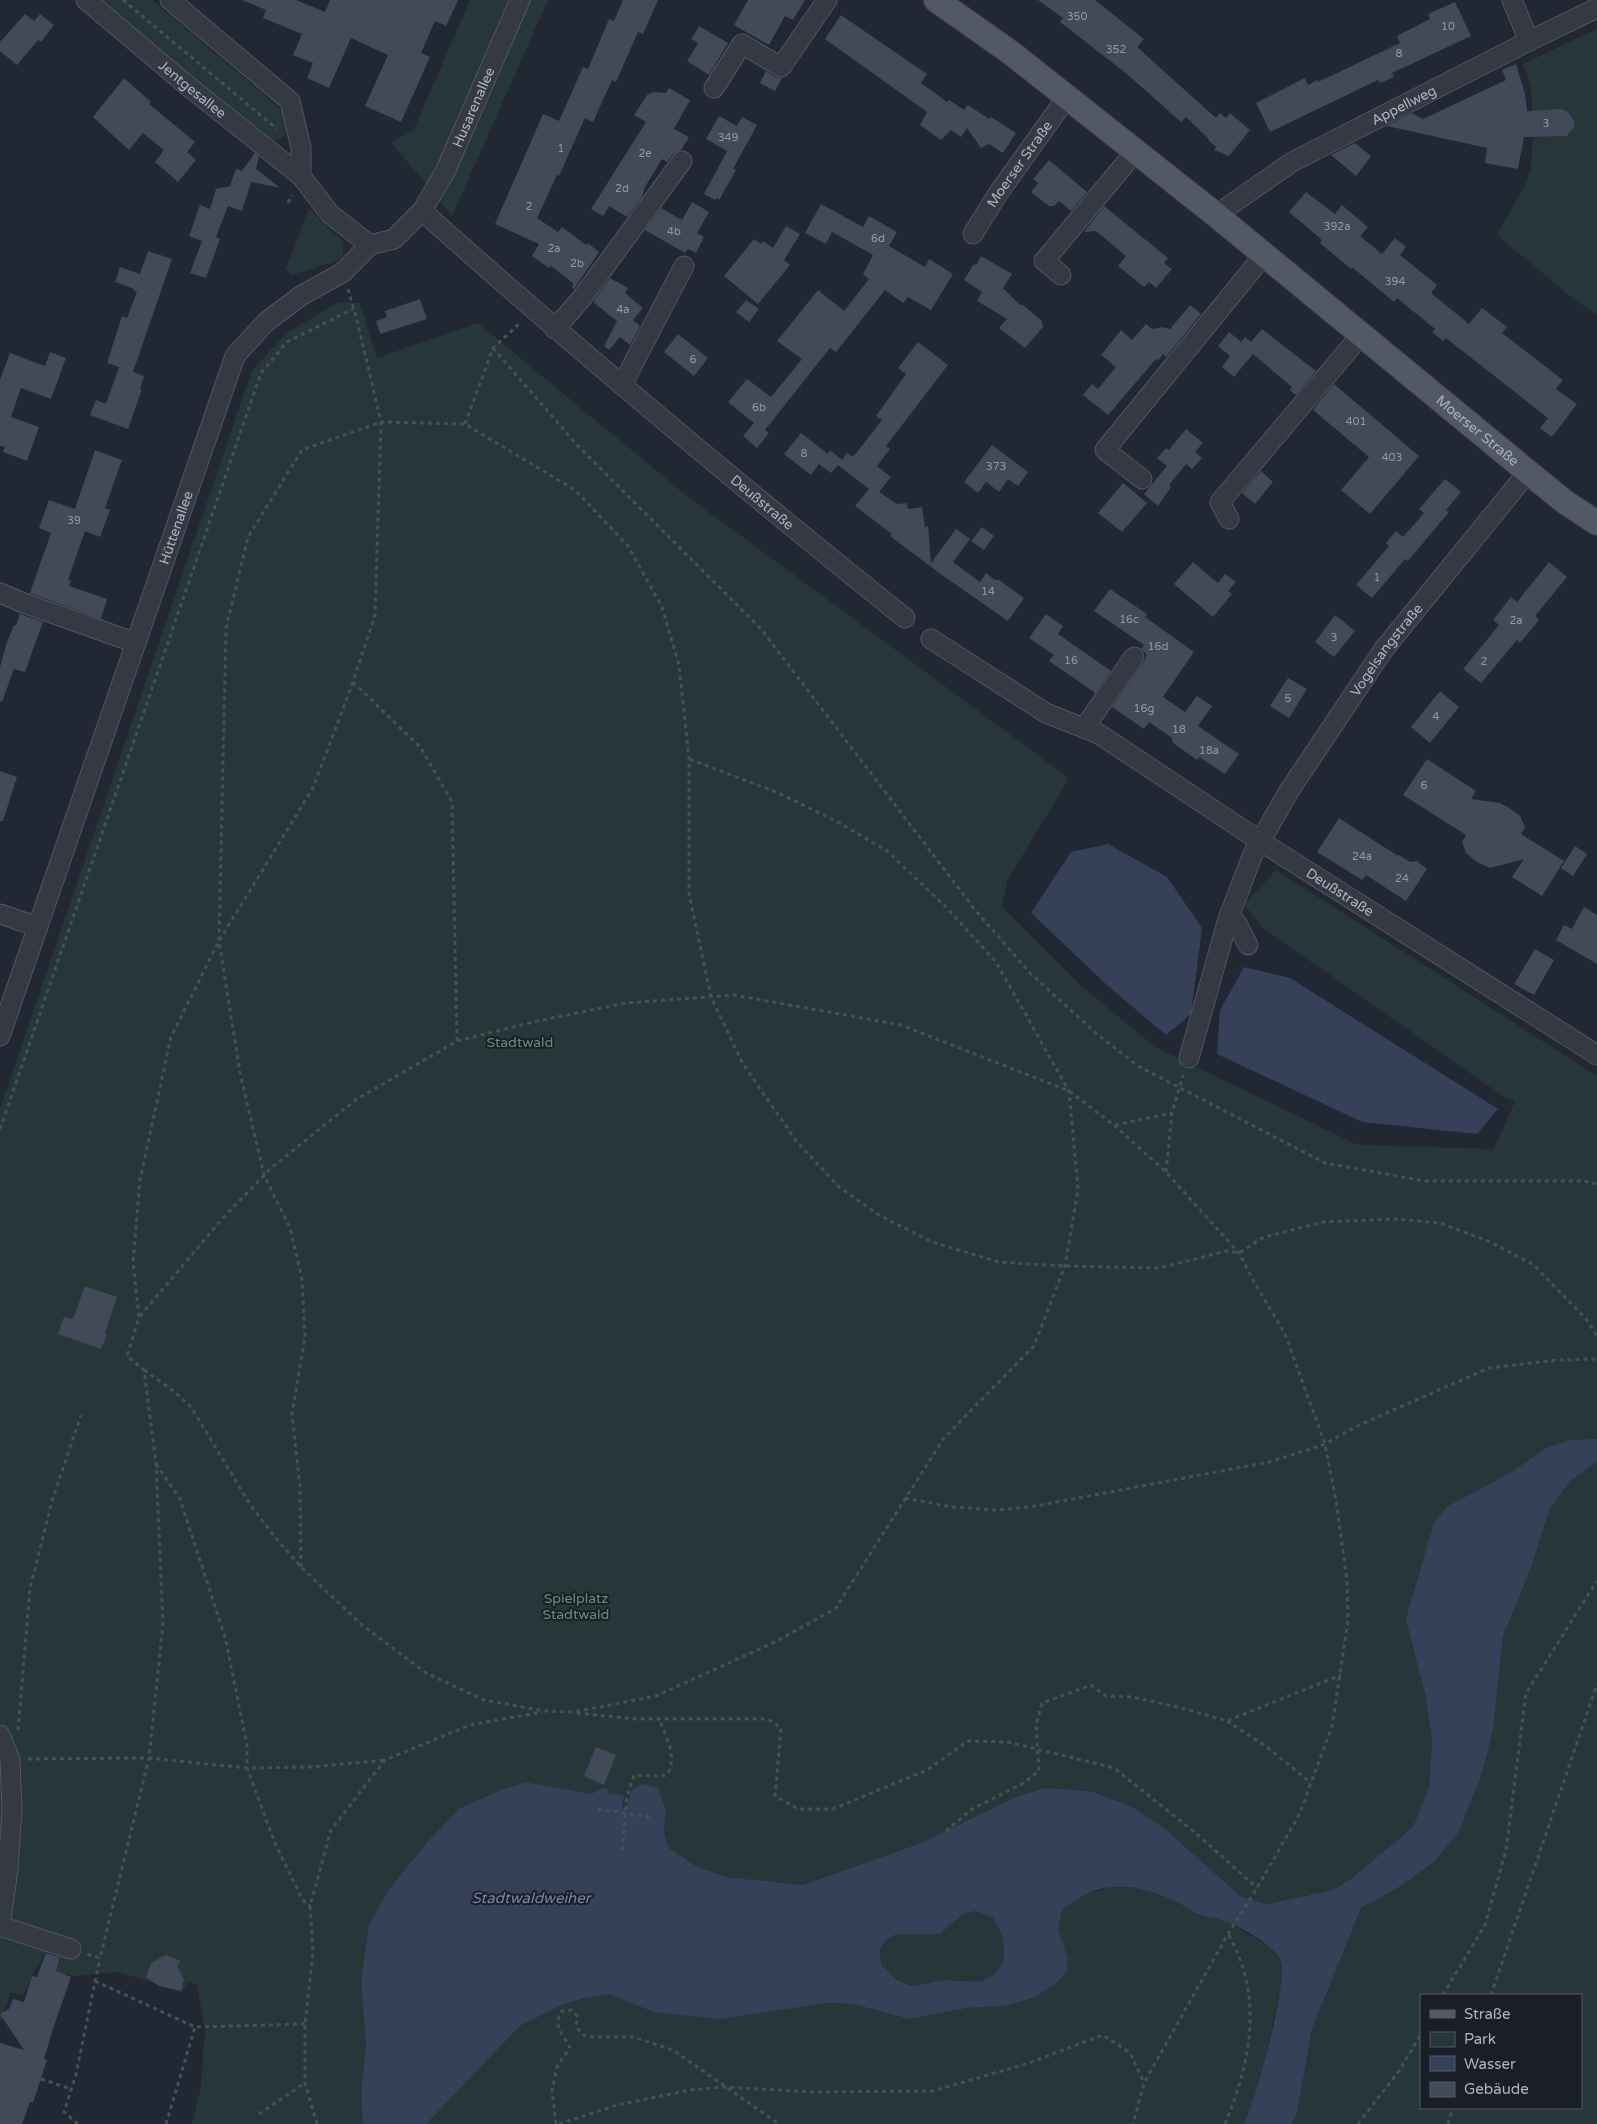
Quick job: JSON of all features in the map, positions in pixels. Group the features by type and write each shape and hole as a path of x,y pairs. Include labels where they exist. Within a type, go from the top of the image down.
{"main road":[{"name":"Moerser Straße","path":"936,0 1010,52 1216,215 1565,502 1597,523"}],"street":[{"name":"Jentgesallee","path":"86,0 188,86 301,176 330,214 370,245"},
{"path":"170,0 290,101 301,148 301,176"},
{"name":"Husarenallee","path":"422,210 445,172 520,0"},
{"path":"714,88 742,44 781,67 826,0"},
{"path":"1512,0 1529,41"},
{"name":"Appellweg","path":"1216,215 1292,162 1393,116 1506,61 1529,41 1597,8"},
{"name":"Moerser Straße","path":"973,234 997,195 1066,97"},
{"path":"1061,275 1044,261 1135,152"},
{"path":"555,328 581,300 682,161"},
{"path":"370,245 394,239 422,210"},
{"name":"Deußstraße","path":"422,210 533,310 777,515 905,618"},
{"name":"Hüttenallee","path":"0,1036 235,356 266,322 302,295 342,273 370,245"},
{"path":"1142,478 1105,450 1264,256"},
{"path":"622,385 684,266"},
{"path":"1229,519 1220,502 1361,335"},
{"name":"Vogelsangstraße","path":"1189,1058 1228,919 1253,854 1260,841 1289,791 1384,649 1528,472"},
{"path":"0,593 136,643"},
{"name":"Deußstraße","path":"931,639 1046,713 1099,734 1260,841 1597,1055"},
{"path":"1084,728 1134,657"},
{"path":"0,914 38,927"},
{"path":"1228,919 1236,922 1248,945"},
{"path":"5,1748 12,1817 8,1870 0,1926 71,1949"}],"path":[{"path":"123,0 301,148"},
{"path":"139,1317 133,1262 140,1180 171,1037 219,941 313,788 354,682 375,615 381,422 353,309 342,273"},
{"path":"0,1128 261,372 287,342 353,309"},
{"path":"465,424 493,348 533,310"},
{"path":"493,348 577,445 760,629 976,911 1030,973 1096,1034 1138,1066 1325,1163 1425,1182 1584,1181 1597,1184"},
{"path":"301,1566 300,1487 292,1414 305,1337 302,1279 290,1228 264,1175 240,1073 219,941 226,628 248,537 302,450 381,422 465,424 575,490 628,546 662,607 678,662 689,759 689,894 711,997 743,1064 797,1142 839,1187 879,1215 932,1242 999,1262 1065,1266 1159,1268 1227,1251 1239,1253 1264,1237 1323,1222 1396,1218 1440,1223 1488,1241 1534,1265 1586,1319 1597,1336"},
{"path":"354,682 421,748 452,802 457,1041"},
{"path":"574,1712 656,1696 775,1642 835,1609 944,1438 1034,1346 1065,1266 1078,1189 1069,1091 996,962 946,906 886,850 836,821 776,792 689,759"},
{"path":"1133,2124 1144,2083 1228,1934 1257,1888 1300,1813 1332,1726 1348,1620 1347,1581 1326,1444 1285,1334 1239,1253 1166,1172 1114,1126 1069,1091 901,1025 734,995 626,1003 533,1022 457,1041 357,1099 264,1175 223,1218 139,1317 127,1356 172,1390 190,1407 251,1506 274,1536 301,1566 362,1624 426,1673 484,1700 545,1711 574,1712 634,1719 768,1719 781,1728 775,1796 798,1809 833,1809 927,1770 968,1741 1008,1742 1114,1768 1198,1835 1257,1888"},
{"path":"1166,1172 1172,1113 1189,1058"},
{"path":"1114,1126 1172,1113"},
{"path":"905,1498 951,1507 997,1510 1036,1506 1269,1462 1326,1444 1357,1426 1489,1368 1558,1360 1597,1360"},
{"path":"78,2124 64,2112 71,2090 100,1958 149,1758 162,1624 156,1464 144,1370"},
{"path":"5,1748 17,1737 30,1588 52,1501 81,1415"},
{"path":"156,1464 180,1499 225,1637 247,1745 247,1768 275,1843 302,1899 310,1906"},
{"path":"1444,1994 1485,1925 1506,1850 1526,1693 1597,1581"},
{"path":"1227,1721 1341,1675"},
{"path":"1491,1994 1597,1684"},
{"path":"946,1831 972,1809 1022,1784 1039,1771 1036,1725 1042,1703 1091,1685 1106,1696 1132,1697 1178,1707 1227,1721 1267,1747 1311,1783"},
{"path":"5,1748 149,1758 247,1768 311,1767 385,1760 470,1725 545,1711"},
{"path":"622,1850 627,1797 634,1775 667,1775 671,1768 672,1754 668,1738 659,1719"},
{"path":"317,2124 305,2083 305,2024 313,1952 310,1906 331,1830 385,1760"},
{"path":"598,1809 650,1817"},
{"path":"1225,2124 1235,2100 1251,2029 1250,1988 1240,1953 1228,1934"},
{"path":"71,1949 100,1958"},
{"path":"95,1981 195,2027 305,2024"},
{"path":"779,2124 724,2087 673,2050 632,2037 586,2038 576,2027 577,2016 571,2010 562,2011 558,2017 558,2028 570,2047 557,2067 552,2091 557,2124 617,2105 690,2090 724,2087 813,2092 933,2091 1029,2063 1103,2035 1130,2053 1144,2083"},
{"path":"166,2124 195,2027"},
{"path":"1358,2124 1399,2072 1420,2036"},
{"path":"41,2079 71,2090"},
{"path":"259,2114 305,2083"},
{"path":"1448,2124 1453,2109"}],"green space":[{"path":"101,0 152,0 281,109 288,128 284,136 273,142 262,135"},
{"path":"470,0 548,0 452,216 391,142 413,131"},
{"path":"1597,29 1597,315 1570,296 1497,235 1525,185 1531,170 1533,137 1531,86 1523,64"},
{"path":"309,208 344,242 342,257 337,261 292,275 286,269"},
{"name":"Stadtwald","path":"337,303 360,303 377,358 478,323 687,496 1069,778 1007,881 1002,907 1079,984 1155,1047 1358,1145 1494,1149 1515,1101 1507,1099 1263,928 1244,904 1276,870 1597,1076 1597,1460 1548,1447 1507,1475 1425,1693 1432,1740 1429,1787 1413,1827 1352,1878 1333,1890 1265,1904 1240,1896 1090,1791 1045,1788 1018,1796 921,1843 803,1885 726,1877 694,1865 669,1848 664,1832 666,1813 642,1784 632,1790 626,1808 591,1794 525,1782 460,1808 430,1839 389,1889 361,1982 366,2045 361,2092 363,2124 192,2124 201,2086 205,2030 197,1985 188,1982 182,1992 118,1972 72,1976 56,1972 61,1956 46,1952 32,1975 23,1996 11,1992 0,2022 0,1109 252,370 287,333"},
{"path":"1597,1461 1597,2124 1292,2124 1297,2113 1312,2029 1361,1908 1396,1889 1433,1863 1458,1833 1493,1730 1503,1636 1531,1568 1549,1511 1570,1481"},
{"path":"1112,1887 1143,1888 1175,1901 1198,1914 1225,1921 1271,1947 1281,1962 1281,1984 1264,2064 1250,2111 1244,2124 426,2124 520,2026 560,2006 581,1999 608,1994 655,2012 826,2003 853,2004 909,2019 967,2008 1003,2006 1068,1959 1058,1929 1062,1910 1080,1896"},
{"path":"975,1911 993,1918 1003,1937 1004,1960 995,1974 981,1983 960,1980 930,1982 911,1986 897,1980 882,1966 879,1951 886,1940 897,1934 940,1934 963,1914"}],"water":[{"path":"1108,844 1167,877 1202,928 1191,1014 1166,1035 1108,986 1031,913 1071,852"},
{"path":"1244,967 1290,978 1498,1109 1477,1134 1362,1122 1217,1054 1220,1010"},
{"name":"Stadtwaldweiher","path":"1597,1439 1597,1461 1570,1481 1549,1511 1531,1568 1503,1636 1493,1730 1481,1776 1458,1833 1433,1863 1396,1889 1361,1908 1312,2029 1297,2113 1292,2124 1244,2124 1263,2068 1275,2017 1282,1975 1281,1962 1278,1956 1257,1937 1231,1924 1198,1914 1175,1901 1152,1892 1137,1888 1121,1887 1106,1888 1092,1892 1062,1910 1058,1929 1068,1959 1066,1972 1055,1984 1033,1998 1003,2006 967,2008 909,2019 853,2004 826,2003 720,2019 654,2012 608,1994 581,1999 560,2006 520,2026 426,2124 363,2124 361,2092 366,2045 361,1982 369,1925 389,1889 430,1839 460,1808 525,1782 591,1794 606,1787 609,1794 624,1795 622,1807 626,1808 632,1790 642,1784 658,1788 666,1813 664,1832 669,1848 694,1865 726,1877 803,1885 921,1843 1018,1796 1045,1788 1090,1791 1132,1807 1165,1829 1240,1896 1266,1904 1333,1890 1352,1878 1413,1827 1429,1787 1432,1740 1425,1693 1406,1619 1434,1522 1448,1506 1507,1475 1546,1448 1572,1440","holes":["975,1911 993,1918 1003,1937 1004,1960 995,1974 981,1982 945,1980 911,1986 897,1980 882,1966 879,1951 886,1940 897,1934 940,1934 963,1914"]}],"building":[{"path":"242,0 296,0 325,12 330,0 458,0 446,26 435,21 421,53 430,57 401,122 365,106 388,55 351,38 329,88 307,78 313,63 293,55 302,34 263,18 266,10"},
{"path":"623,0 658,0 643,34 638,32 616,82 612,80 593,122 585,118 559,176 557,175 537,218 558,232 562,227 599,252 574,289 572,287 574,284 551,266 549,268 532,256 539,244 495,224 543,114 559,121 583,67 588,69 609,19 614,21"},
{"path":"748,0 805,0 793,20 785,16 769,45 734,25"},
{"path":"1038,0 1095,0 1144,39 1137,47 1216,118 1220,113 1226,118 1230,113 1250,130 1229,156 1214,150 1216,147 1186,117 1181,122 1127,74 1060,22 1063,18"},
{"path":"1455,2 1471,36 1392,73 1394,77 1380,83 1378,80 1270,132 1256,103 1305,78 1308,85 1317,80 1318,82 1400,43 1397,36 1430,19 1428,14"},
{"path":"25,14 34,21 40,14 54,25 41,42 38,40 17,65 0,51 0,42"},
{"path":"841,15 927,74 921,83 947,102 949,100 964,110 968,105 989,119 991,117 1016,133 1003,153 989,144 981,148 967,128 961,137 951,130 941,140 920,125 927,112 825,39"},
{"path":"699,26 728,43 709,75 687,61 698,43 691,39"},
{"path":"1516,64 1525,94 1527,111 1561,109 1568,112 1574,121 1574,127 1567,136 1524,137 1518,169 1485,163 1487,148 1387,126 1412,113 1423,119 1506,80 1502,70"},
{"path":"766,71 782,78 775,91 760,83"},
{"path":"124,78 151,102 149,104 195,142 187,152 196,160 178,182 155,162 164,150 143,133 129,150 93,117"},
{"path":"669,88 690,100 674,129 689,137 681,150 673,154 667,162 662,159 645,187 642,197 627,217 609,206 603,216 591,209 646,122 634,115 647,95 653,92 666,93"},
{"path":"719,116 737,126 742,117 757,125 733,169 736,170 719,200 717,198 715,200 704,194 727,151 706,139"},
{"path":"1355,143 1371,156 1356,176 1331,155"},
{"path":"255,153 259,157 256,169 280,188 251,182 242,211 228,206 216,237 220,239 206,278 190,273 202,241 189,236 200,205 210,209 216,189 230,186 236,169 242,171"},
{"path":"1049,160 1087,192 1071,211 1059,201 1054,206 1049,206 1031,192 1038,183 1033,179"},
{"path":"1306,192 1335,214 1342,205 1368,227 1360,236 1382,254 1395,238 1406,247 1400,255 1437,285 1431,293 1469,324 1482,308 1507,327 1502,333 1563,380 1556,389 1577,404 1552,437 1540,428 1548,418 1446,338 1443,341 1432,332 1435,329 1397,298 1394,302 1320,243 1322,240 1289,212"},
{"path":"692,202 709,212 697,233 704,237 696,253 688,249 685,253 645,230 661,208 682,220"},
{"path":"821,204 863,227 869,216 897,232 889,246 925,267 929,259 953,274 931,310 908,297 903,303 885,290 836,352 830,348 765,430 769,433 757,448 743,436 754,423 728,402 747,379 771,397 802,359 777,341 818,290 844,311 869,279 863,274 873,255 832,232 826,244 805,233"},
{"path":"1104,206 1168,258 1164,263 1172,269 1156,288 1149,282 1144,287 1118,266 1126,256 1096,231 1084,232"},
{"path":"786,226 800,234 784,260 790,265 758,304 724,276 754,239 761,244 763,241 773,248"},
{"path":"148,251 172,259 133,372 144,376 140,389 142,389 128,429 90,415 96,400 106,404 119,367 107,363 122,316 127,318 137,292 115,282 120,267 140,274"},
{"path":"981,256 1012,274 1003,288 1020,305 1023,305 1042,321 1043,327 1025,348 999,328 1007,319 977,301 982,292 964,280"},
{"path":"610,278 628,288 625,293 643,308 633,320 640,326 630,345 620,337 609,350 604,346 617,321 593,302"},
{"path":"420,299 427,319 380,334 376,321 387,317 385,311"},
{"path":"746,300 759,309 749,322 736,312"},
{"path":"1190,305 1201,314 1166,357 1163,354 1158,361 1156,359 1108,415 1083,395 1092,384 1098,389 1116,367 1101,355 1121,330 1132,340 1146,324 1152,329 1163,327 1170,329"},
{"path":"1262,329 1316,371 1296,395 1290,390 1292,387 1253,354 1234,377 1222,367 1230,356 1218,346 1229,332 1241,342 1245,337 1251,342"},
{"path":"678,334 708,358 694,376 664,352"},
{"path":"918,342 948,365 886,446 890,449 877,466 891,477 879,492 897,504 907,503 908,509 922,507 925,527 928,526 931,563 956,529 970,539 953,562 980,582 986,573 1024,598 1008,621 890,536 892,534 855,506 869,489 838,465 831,473 819,464 811,475 784,454 801,433 828,454 830,450 842,460 847,453 853,457 882,420 876,416 906,374 898,368"},
{"path":"50,352 66,358 51,399 21,388 11,417 39,427 27,461 3,452 5,447 0,446 0,380 10,353 45,366"},
{"path":"1334,384 1419,456 1370,514 1341,490 1369,457 1313,410"},
{"path":"1186,429 1203,443 1195,452 1202,458 1192,469 1186,464 1169,485 1171,487 1158,506 1144,494 1167,466 1157,458 1166,448 1169,450"},
{"path":"992,445 1028,472 1018,486 1008,479 999,492 986,482 978,493 964,482"},
{"path":"95,450 122,460 105,508 110,510 100,537 85,531 68,580 71,581 69,586 107,599 101,619 30,593 51,533 39,528 49,500 75,509"},
{"path":"1261,471 1273,482 1255,504 1242,493"},
{"path":"1445,479 1461,492 1446,510 1449,512 1408,561 1405,559 1372,598 1356,585 1389,546 1386,543 1396,531 1403,537 1424,513 1419,509"},
{"path":"1123,483 1147,503 1122,532 1098,513"},
{"path":"982,527 994,536 984,550 971,541"},
{"path":"1193,562 1218,583 1225,574 1236,582 1228,591 1232,594 1213,617 1174,584"},
{"path":"1549,562 1567,577 1535,616 1539,620 1520,643 1517,640 1481,683 1463,669 1499,625 1493,620 1511,597 1517,602"},
{"path":"1110,589 1147,614 1145,617 1194,652 1163,697 1185,712 1197,696 1212,706 1198,726 1239,754 1225,774 1199,757 1197,760 1173,743 1172,738 1149,722 1144,729 1112,707 1147,655 1141,649 1144,645 1094,611"},
{"path":"20,614 43,622 25,672 14,669 2,702 0,701 0,667 7,642"},
{"path":"1046,614 1063,626 1058,634 1111,671 1094,695 1094,692 1049,661 1054,655 1029,638"},
{"path":"1335,615 1355,631 1334,657 1315,642"},
{"path":"1288,678 1307,689 1289,718 1270,706"},
{"path":"1440,691 1459,707 1430,743 1411,727"},
{"path":"1427,759 1476,791 1471,799 1500,803 1511,809 1520,816 1525,827 1521,834 1564,861 1542,896 1512,877 1524,859 1490,868 1477,862 1466,853 1462,842 1466,835 1403,795"},
{"path":"0,771 17,777 3,821 0,821"},
{"path":"1339,818 1398,856 1410,862 1417,861 1427,869 1406,901 1366,875 1362,880 1317,852"},
{"path":"1575,846 1587,854 1573,876 1561,868"},
{"path":"1584,907 1597,915 1597,964 1556,940 1564,925 1572,929"},
{"path":"1535,949 1554,960 1534,995 1514,984"},
{"path":"85,1286 117,1297 101,1349 58,1334 64,1317 73,1319"},
{"path":"596,1747 616,1755 604,1785 584,1776"},
{"path":"46,1953 60,1957 56,1971 71,1977 53,2029 44,2059 47,2060 33,2103 30,2102 22,2124 0,2124 0,2043 24,2050 0,2014 9,2009 13,1999 24,2002 32,1976 37,1977"},
{"path":"166,1955 181,1961 177,1965 184,1980 181,1991 159,1986 146,1977 151,1963"}],"park label":[{"name":"Spielplatz Stadtwald","path":"576,1606"}]}
